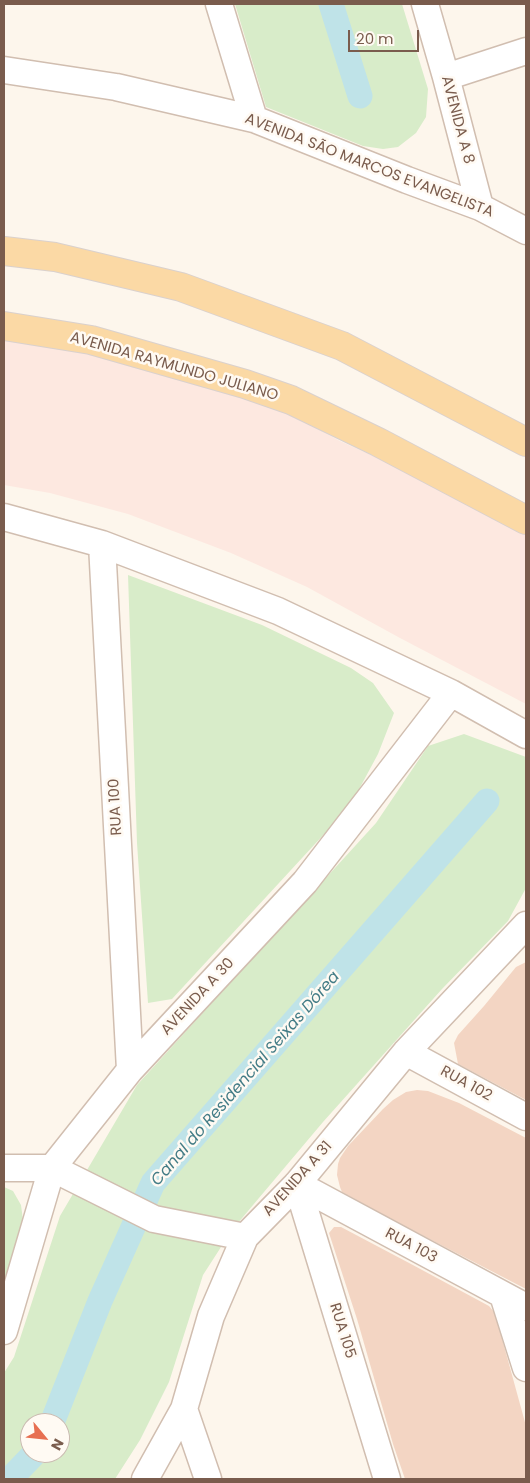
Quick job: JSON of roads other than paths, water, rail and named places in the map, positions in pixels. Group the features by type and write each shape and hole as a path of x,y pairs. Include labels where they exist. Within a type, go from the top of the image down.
{"main road":[{"path":"4,251 64,259 181,287 342,346 526,442"},
{"name":"AVENIDA RAYMUNDO JULIANO","path":"4,326 90,340 245,384 291,400 378,442 526,520"}],"street":[{"path":"219,4 254,119"},
{"name":"AVENIDA A 8","path":"425,4 480,207"},
{"path":"446,77 526,51"},
{"name":"AVENIDA SÃO MARCOS EVANGELISTA","path":"4,70 116,87 254,119 480,207 526,231"},
{"path":"4,517 102,544 278,611 451,693 526,735"},
{"name":"RUA 100","path":"102,544 130,1070"},
{"name":"AVENIDA A 30","path":"4,1330 52,1168 130,1070 305,882 451,693"},
{"name":"AVENIDA A 31","path":"145,1479 184,1409 211,1316 245,1238 297,1184 406,1052 526,928"},
{"name":"RUA 102","path":"406,1052 526,1117"},
{"path":"4,1168 52,1168 154,1219 245,1238"},
{"name":"RUA 103","path":"297,1184 526,1307"},
{"name":"RUA 105","path":"297,1184 387,1479"},
{"path":"503,1295 526,1368"},
{"path":"184,1409 208,1479"}],"waterway":[{"path":"331,4 360,96"},
{"name":"Canal do Residencial Seixas Dórea","path":"56,1413 100,1301 153,1183 487,801"},
{"name":"Canal do Residencial Seixas Dórea","path":"10,1479 25,1463"}]}
